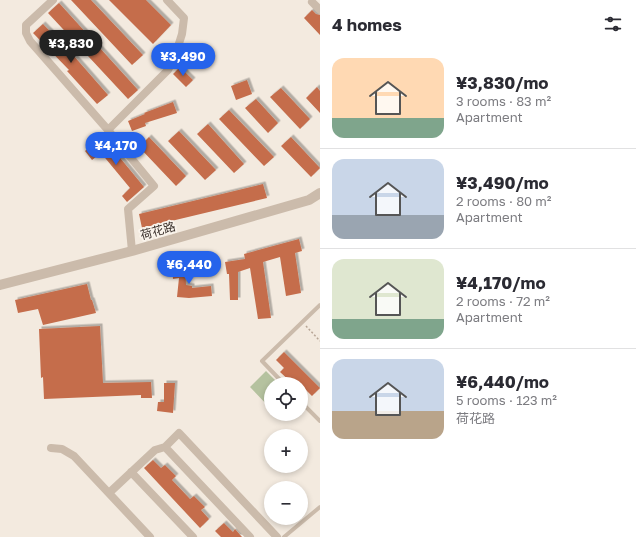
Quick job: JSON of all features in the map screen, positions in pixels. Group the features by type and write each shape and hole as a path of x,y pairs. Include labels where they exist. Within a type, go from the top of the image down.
{"street":[{"path":"53,0 26,25 26,34 30,41 108,130 154,186 128,209 132,251"},
{"path":"108,130 168,70 175,56 182,34 184,18 167,0"},
{"path":"312,2 320,10"},
{"name":"荷花路","path":"0,285 132,251 309,200 320,194"},
{"path":"109,493 155,450 165,447 179,433 277,537"},
{"path":"165,447 250,537"},
{"path":"51,448 62,449 74,456 150,537"},
{"path":"131,472 193,537"}],"lane":[{"path":"277,377 262,361 320,304"},
{"path":"308,409 320,421"},
{"path":"284,537 320,507"}],"path":[{"path":"302,322 320,341"}],"green space":[{"path":"266,371 272,377 264,377 264,402 250,387"}],"building":[{"path":"71,0 91,0 143,55 132,65"},
{"path":"109,0 146,0 171,25 153,44"},
{"path":"59,3 138,90 128,99 48,13"},
{"path":"312,10 316,14 320,15 320,35 304,18"},
{"path":"43,24 108,95 97,104 67,71 69,70 33,33"},
{"path":"180,67 193,80 186,87 173,74"},
{"path":"247,80 252,94 236,100 231,86"},
{"path":"317,87 320,91 320,113 306,98"},
{"path":"281,88 310,119 300,129 270,97"},
{"path":"256,99 278,123 268,133 245,108"},
{"path":"173,102 177,113 145,123 146,126 132,131 128,121"},
{"path":"229,110 274,157 264,166 219,119"},
{"path":"208,124 244,164 234,173 197,134"},
{"path":"179,131 216,170 205,180 168,141"},
{"path":"102,136 144,187 127,202 122,196 130,188 101,153 92,160 85,151"},
{"path":"149,137 186,176 176,186 139,147"},
{"path":"291,137 320,168 311,177 281,146"},
{"path":"263,184 267,198 142,228 139,214"},
{"path":"299,239 302,251 295,253 301,293 286,296 280,257 263,262 271,318 258,319 250,268 238,272 238,300 230,300 229,274 227,274 225,262 245,259 244,254"},
{"path":"185,265 186,285 192,286 192,288 211,286 212,296 189,298 177,297 179,278 173,279 172,266"},
{"path":"87,284 96,313 43,325 38,309 18,313 15,300"},
{"path":"100,326 103,383 151,382 152,398 141,398 141,395 44,399 43,377 41,378 39,329"},
{"path":"284,352 320,388 312,396 308,392 308,377 285,377 280,372 284,368 276,360"},
{"path":"164,383 175,383 173,413 157,411 158,402 164,402"},
{"path":"153,460 161,468 165,465 176,476 172,480 190,499 194,496 205,507 201,510 209,519 200,528 144,468"},
{"path":"224,523 233,532 235,529 242,537 221,537 215,531"}]}
